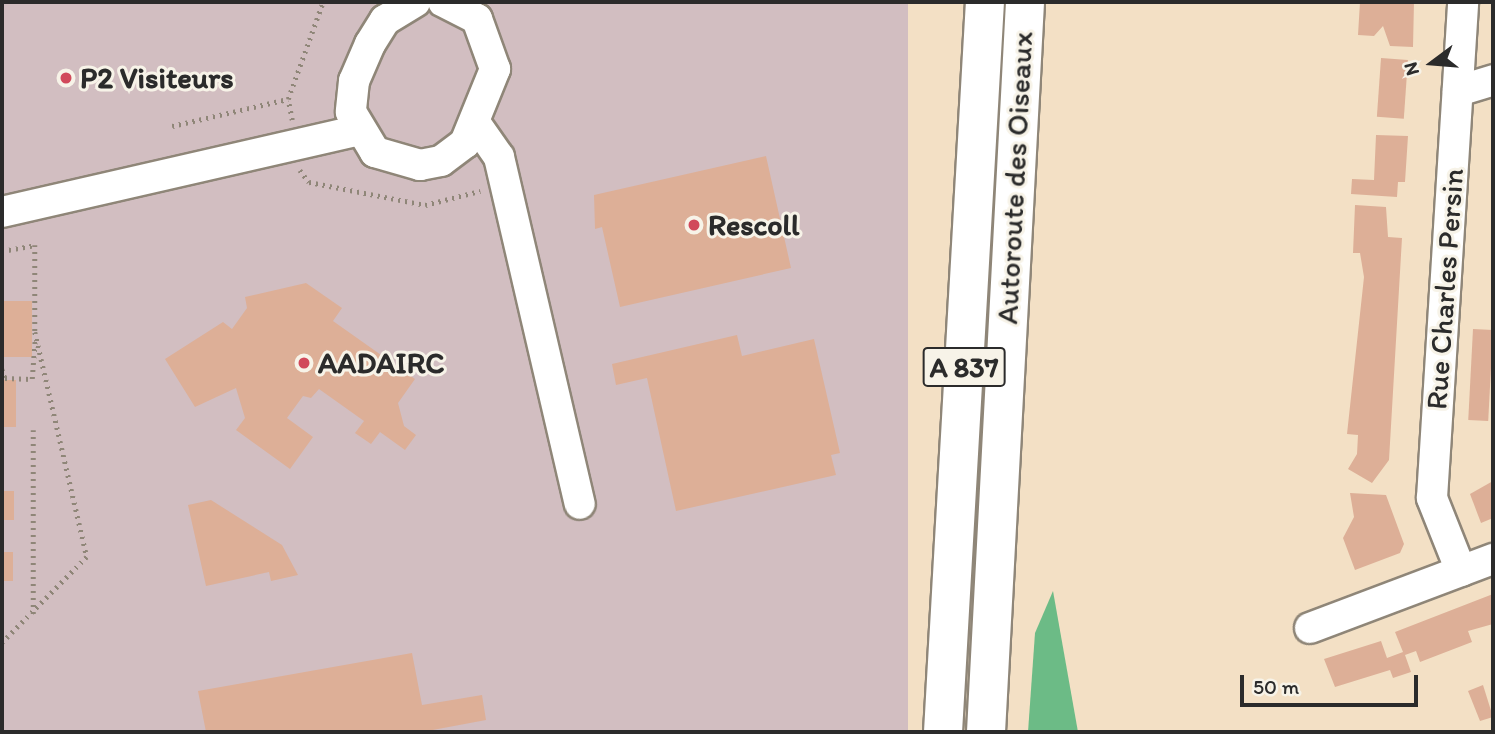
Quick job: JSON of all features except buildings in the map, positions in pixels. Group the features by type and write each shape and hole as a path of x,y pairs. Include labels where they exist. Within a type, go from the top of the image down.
{"highway":[{"name":"Autoroute des Oiseaux","path":"943,732 985,2"},
{"name":"Autoroute des Oiseaux","path":"986,732 1025,2"}],"street":[{"path":"415,2 386,20 360,65 351,94 357,131 390,161 420,165 454,154 476,124 493,79 490,43 477,19 443,2"},
{"name":"Rue Charles Persin","path":"1461,571 1432,498 1463,2"},
{"path":"1458,92 1493,80"},
{"path":"476,124 500,166 580,504"},
{"path":"2,212 357,131"},
{"path":"1310,628 1493,559"}],"path":[{"path":"323,2 288,99 300,173 309,182 425,205 489,186 500,166"},
{"path":"172,126 288,99"},
{"path":"2,251 35,245 33,379 5,378 2,369"},
{"path":"2,643 33,615 87,558 35,332"},
{"path":"33,430 33,615"}],"shaded area":[{"path":"2,2 908,2 908,732 2,732"}],"green space":[{"path":"1053,591 1078,732 1028,732 1035,633"}],"place":[{"name":"P2 Visiteurs","path":"66,78"},
{"name":"Rescoll","path":"694,225"},
{"name":"AADAIRC","path":"304,363"}]}
